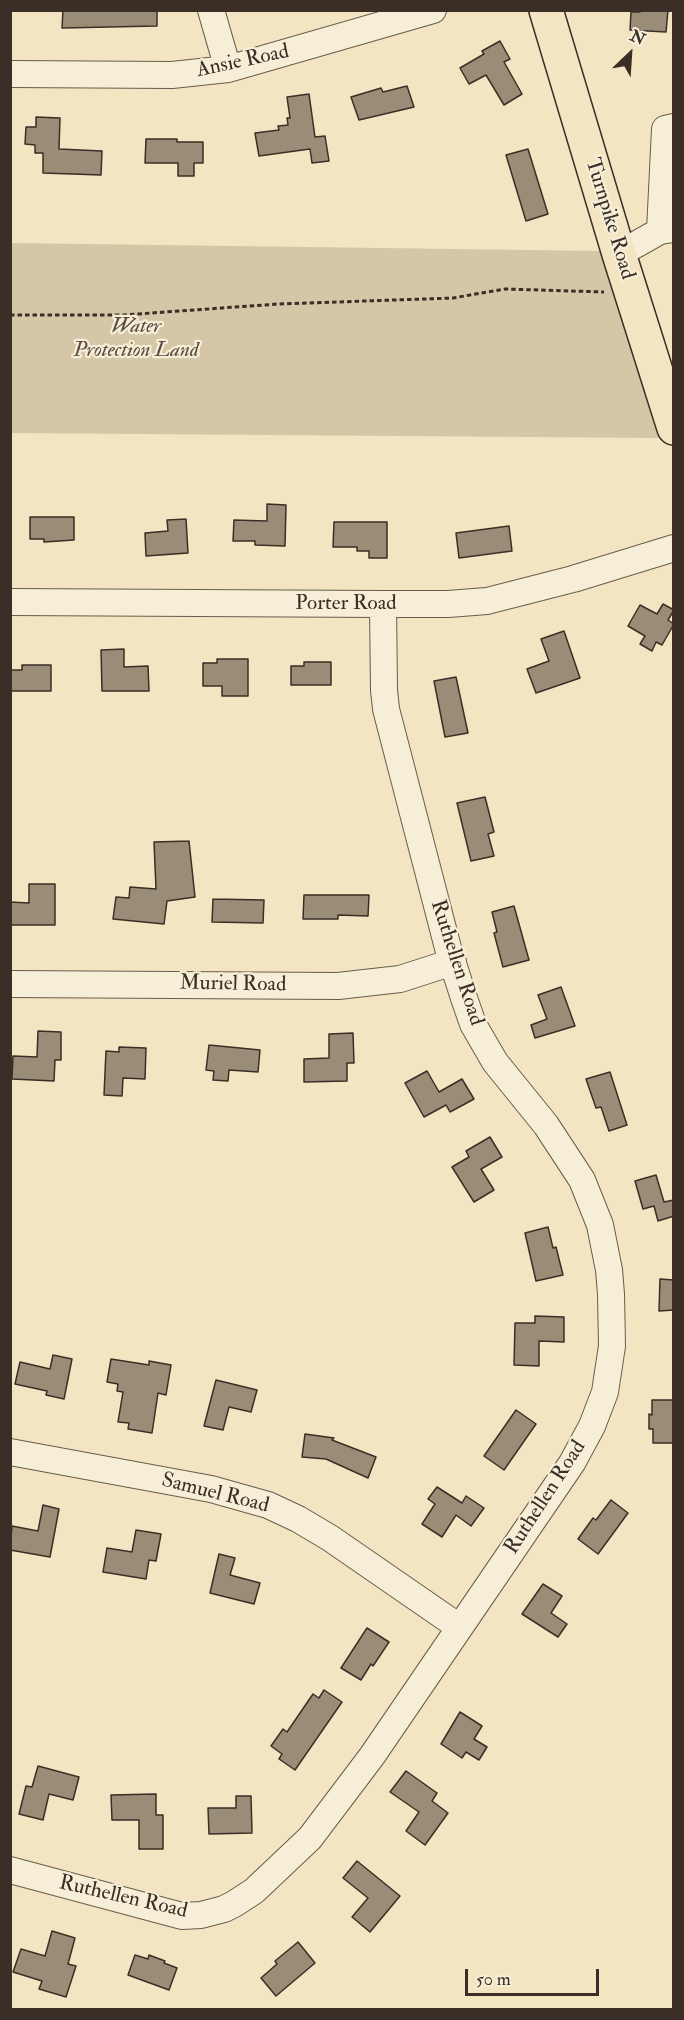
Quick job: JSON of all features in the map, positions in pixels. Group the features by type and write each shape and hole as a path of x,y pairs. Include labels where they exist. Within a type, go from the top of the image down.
{"main road":[{"name":"Turnpike Road","path":"546,10 674,428"}],"street":[{"path":"211,10 228,69"},
{"name":"Ansie Road","path":"10,74 172,75 228,69 433,10"},
{"path":"619,254 667,230 665,129 674,128"},
{"name":"Porter Road","path":"10,602 448,604 487,601 573,579 674,548"},
{"name":"Ruthellen Road","path":"10,1870 182,1916 201,1915 234,1904 254,1891 327,1818 372,1756 573,1463 584,1443 605,1392 610,1366 612,1324 609,1270 600,1225 582,1180 564,1150 495,1062 473,1024 453,962 386,709 383,604"},
{"name":"Muriel Road","path":"10,984 338,986 400,979 453,962"},
{"name":"Samuel Road","path":"10,1452 211,1489 268,1505 330,1538 459,1627"}],"path":[{"path":"10,315 132,315 278,304 453,298 505,289 631,292"}],"green space":[{"name":"Water Protection Land","path":"11,243 602,251 658,438 11,433"}],"building":[{"path":"63,10 157,10 157,26 62,28"},
{"path":"640,10 668,10 666,32 630,30 631,12 640,12"},
{"path":"500,41 510,59 504,62 522,94 504,105 486,75 469,84 460,68 484,54 482,51"},
{"path":"407,86 414,107 359,120 351,97 381,88 383,92"},
{"path":"309,94 315,137 325,136 329,161 312,163 310,149 259,156 255,133 279,130 278,126 288,125 287,118 290,118 287,97"},
{"path":"36,117 60,118 59,149 102,151 101,175 43,173 43,153 35,153 35,145 25,144 26,127 36,127"},
{"path":"146,139 203,142 203,163 194,163 194,176 178,176 178,163 145,163"},
{"path":"528,149 548,214 526,221 506,155"},
{"path":"267,504 286,505 285,546 255,545 255,541 233,541 234,520 267,521"},
{"path":"30,517 74,517 74,540 44,542 44,539 30,539"},
{"path":"186,519 188,553 146,556 145,533 168,531 167,520"},
{"path":"334,522 387,522 387,558 369,558 369,551 357,551 357,547 333,547"},
{"path":"509,526 512,551 459,558 456,533"},
{"path":"663,604 674,610 668,620 674,624 662,645 656,642 652,651 640,644 645,636 628,626 640,605 657,614"},
{"path":"564,631 580,678 536,693 527,669 549,661 541,639"},
{"path":"124,649 124,667 148,666 149,691 102,691 101,650"},
{"path":"217,659 248,659 248,696 222,696 222,686 203,686 203,663 217,663"},
{"path":"304,662 331,662 331,685 291,685 291,666 304,666"},
{"path":"22,665 51,665 51,691 10,691 10,670 22,670"},
{"path":"456,677 468,733 445,737 434,681"},
{"path":"485,797 494,832 488,834 494,856 471,861 457,803"},
{"path":"189,841 195,897 167,901 164,924 113,919 116,897 129,898 130,887 156,889 154,842"},
{"path":"29,884 55,884 55,925 10,925 10,902 29,903"},
{"path":"304,895 369,895 368,916 338,915 338,919 303,919"},
{"path":"213,899 264,900 263,923 212,922"},
{"path":"514,906 529,960 503,967 494,933 497,932 492,912"},
{"path":"561,987 575,1026 535,1038 531,1025 547,1019 538,995"},
{"path":"38,1031 61,1032 61,1060 55,1060 54,1081 12,1079 13,1056 37,1057"},
{"path":"353,1033 354,1063 347,1063 347,1081 304,1082 304,1059 329,1058 329,1034"},
{"path":"209,1045 260,1050 258,1072 229,1070 228,1081 213,1080 214,1071 206,1070"},
{"path":"119,1047 146,1048 145,1079 123,1078 122,1096 104,1095 106,1051 119,1052"},
{"path":"427,1071 439,1092 462,1079 474,1099 450,1112 446,1105 424,1117 405,1083"},
{"path":"610,1072 627,1125 609,1131 601,1107 596,1108 586,1079"},
{"path":"490,1137 502,1157 481,1169 494,1190 474,1202 452,1167 469,1157 466,1151"},
{"path":"656,1175 664,1202 674,1200 674,1216 658,1221 654,1206 643,1209 635,1181"},
{"path":"548,1227 563,1275 536,1281 525,1233"},
{"path":"660,1279 674,1280 674,1310 659,1311"},
{"path":"535,1316 564,1317 564,1342 539,1341 539,1366 514,1365 515,1323 535,1323"},
{"path":"53,1355 72,1359 64,1399 46,1395 47,1391 15,1384 20,1362 50,1369"},
{"path":"111,1359 149,1365 149,1361 171,1365 166,1395 158,1393 152,1433 128,1429 129,1423 118,1422 123,1392 117,1391 118,1384 107,1382"},
{"path":"216,1380 257,1390 251,1412 229,1407 223,1430 204,1426"},
{"path":"652,1400 674,1400 674,1443 653,1443 653,1429 649,1429"},
{"path":"516,1410 536,1424 504,1470 484,1456"},
{"path":"305,1434 334,1438 332,1440 376,1457 368,1478 326,1459 302,1457"},
{"path":"437,1487 462,1503 466,1496 484,1508 471,1526 456,1515 442,1537 422,1524 435,1504 428,1499"},
{"path":"611,1500 628,1513 598,1554 578,1539 593,1518 596,1520"},
{"path":"43,1505 59,1509 50,1557 10,1550 12,1526 38,1531"},
{"path":"136,1530 161,1534 156,1561 149,1560 146,1579 103,1572 107,1548 132,1552"},
{"path":"219,1554 235,1558 230,1575 260,1583 254,1604 210,1593"},
{"path":"543,1584 562,1596 551,1613 567,1624 558,1637 522,1614"},
{"path":"367,1628 389,1642 361,1680 341,1668"},
{"path":"324,1690 342,1702 295,1770 279,1759 282,1754 271,1746 283,1729 287,1732 313,1694 319,1698"},
{"path":"460,1712 482,1726 474,1739 487,1747 479,1760 466,1752 462,1758 441,1744"},
{"path":"38,1766 79,1777 73,1800 49,1794 43,1820 19,1814 26,1786 32,1787"},
{"path":"406,1771 437,1793 432,1801 448,1813 425,1845 406,1831 419,1812 390,1792"},
{"path":"156,1794 156,1815 163,1815 163,1849 139,1849 139,1820 112,1820 111,1795"},
{"path":"236,1796 251,1796 252,1833 209,1834 208,1808 236,1808"},
{"path":"357,1861 400,1896 370,1932 352,1917 368,1898 343,1878"},
{"path":"52,1931 75,1938 68,1964 76,1966 66,1997 39,1989 42,1981 13,1972 21,1949 45,1956"},
{"path":"298,1942 315,1963 276,1996 261,1978 277,1964 275,1961"},
{"path":"135,1955 148,1959 149,1955 177,1968 169,1990 128,1975"}]}
